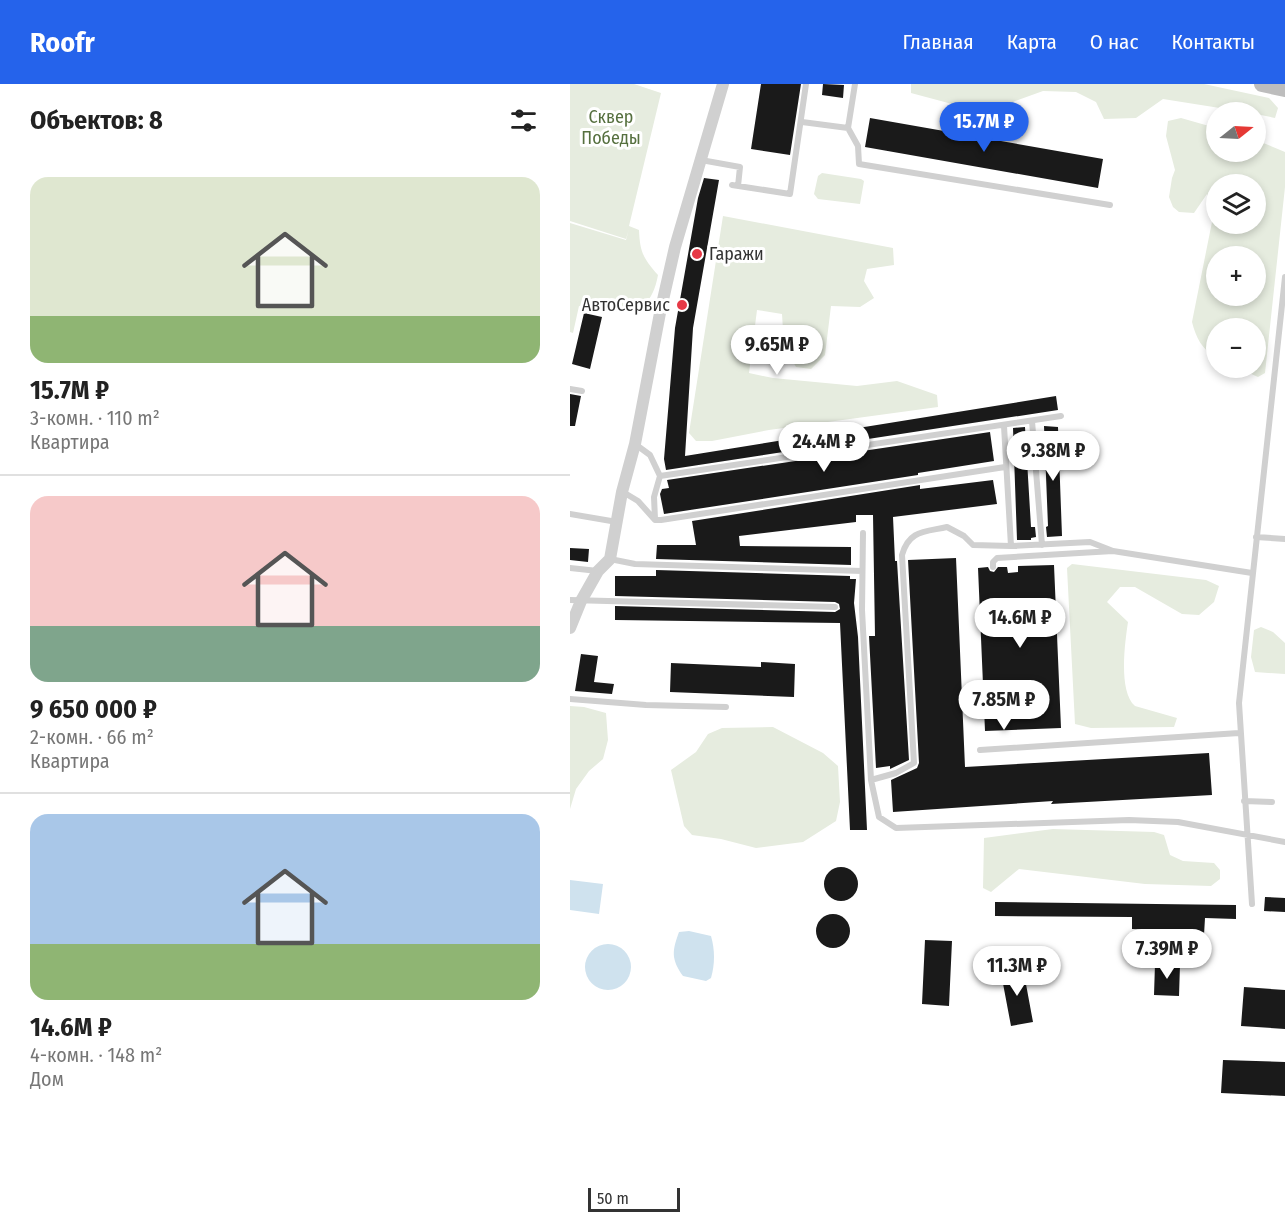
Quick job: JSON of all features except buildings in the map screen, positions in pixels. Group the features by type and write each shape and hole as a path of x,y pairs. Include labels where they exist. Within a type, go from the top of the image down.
{"main road":[{"path":"1262,84 1285,88"}],"street":[{"path":"570,628 575,601 610,559 622,492 635,444 670,269 723,84"}],"lane":[{"path":"701,160 740,167 735,185 790,194 806,84"},
{"path":"855,84 848,129 858,146 859,164 1110,205"},
{"path":"802,122 848,129"},
{"path":"1252,904 1239,733 1239,703 1285,277"},
{"path":"1276,374 1285,378"},
{"path":"570,388 582,391"},
{"path":"660,476 1061,416"},
{"path":"1032,421 1042,545"},
{"path":"1004,426 1011,546"},
{"path":"635,444 650,455 660,476 654,496 655,520"},
{"path":"655,520 1005,467"},
{"path":"622,492 638,501 655,520"},
{"path":"570,514 617,523"},
{"path":"871,780 896,773 914,763 902,555 905,545 913,536 947,527 964,536 973,545 1011,546 1090,542 1113,552"},
{"path":"863,532 862,571 871,780 879,818 896,828 1129,820 1178,822 1285,842"},
{"path":"1256,537 1285,539"},
{"path":"993,567 993,562 997,558 1113,552 1252,573"},
{"path":"610,559 635,564 862,571"},
{"path":"570,568 598,571"},
{"path":"575,601 836,607"},
{"path":"570,699 646,705 726,707"},
{"path":"980,750 1239,733"},
{"path":"1244,801 1272,802"}],"green space":[{"name":"Сквер Победы","path":"570,84 634,84 661,93 629,226 639,230 643,254 658,275 654,291 647,302 629,311 618,312 579,306 573,333 570,332 570,223 626,240 629,229 626,239 570,221"},
{"path":"911,84 1204,84 1269,98 1278,108 1275,118 1266,116 1266,102 1206,102 1206,106 1163,99 1136,118 1104,119 1096,102 1076,92 1043,91 996,111 967,108 911,93"},
{"path":"1181,118 1206,125 1206,162 1266,162 1266,144 1285,152 1285,187 1266,364 1266,318 1206,318 1206,350 1195,333 1192,322 1206,252 1206,306 1266,306 1266,246 1207,246 1210,234 1266,234 1266,174 1206,174 1206,195 1194,213 1179,212 1173,207 1169,197 1175,170 1166,136 1168,121"},
{"path":"822,173 864,181 860,204 818,199 814,194 818,176"},
{"path":"723,216 893,248 894,265 867,269 864,281 874,298 860,307 831,306 825,355 811,369 796,367 784,346 782,314 757,310 749,373 773,378 857,386 897,381 937,395 938,407 769,430 712,441 696,441 689,433"},
{"path":"1072,564 1206,580 1219,586 1214,602 1199,615 1182,614 1135,587 1120,587 1107,602 1128,622 1124,666 1126,689 1130,699 1135,706 1177,718 1174,727 1091,728 1075,724 1067,568"},
{"path":"1261,627 1273,632 1285,643 1285,674 1255,672 1251,657 1254,630"},
{"path":"570,706 606,713 608,740 603,759 589,771 576,789 570,809"},
{"path":"773,727 823,753 838,766 840,802 836,821 803,842 756,848 721,839 692,835 684,826 671,770 696,752 708,734 722,728"},
{"path":"1053,829 1154,832 1164,835 1170,855 1183,861 1214,863 1220,870 1220,879 1211,886 1145,884 1019,869 991,892 983,888 984,838"}],"water":[{"path":"570,880 603,884 599,914 570,910"},
{"path":"689,931 711,936 714,952 713,968 711,978 706,981 683,976 676,965 674,950 679,932"},
{"path":"608,944 624,951 631,967 624,983 608,990 592,983 585,967 592,951"}],"place":[{"name":"Гаражи","path":"697,254"},
{"name":"АвтоСервис","path":"682,305"}]}
